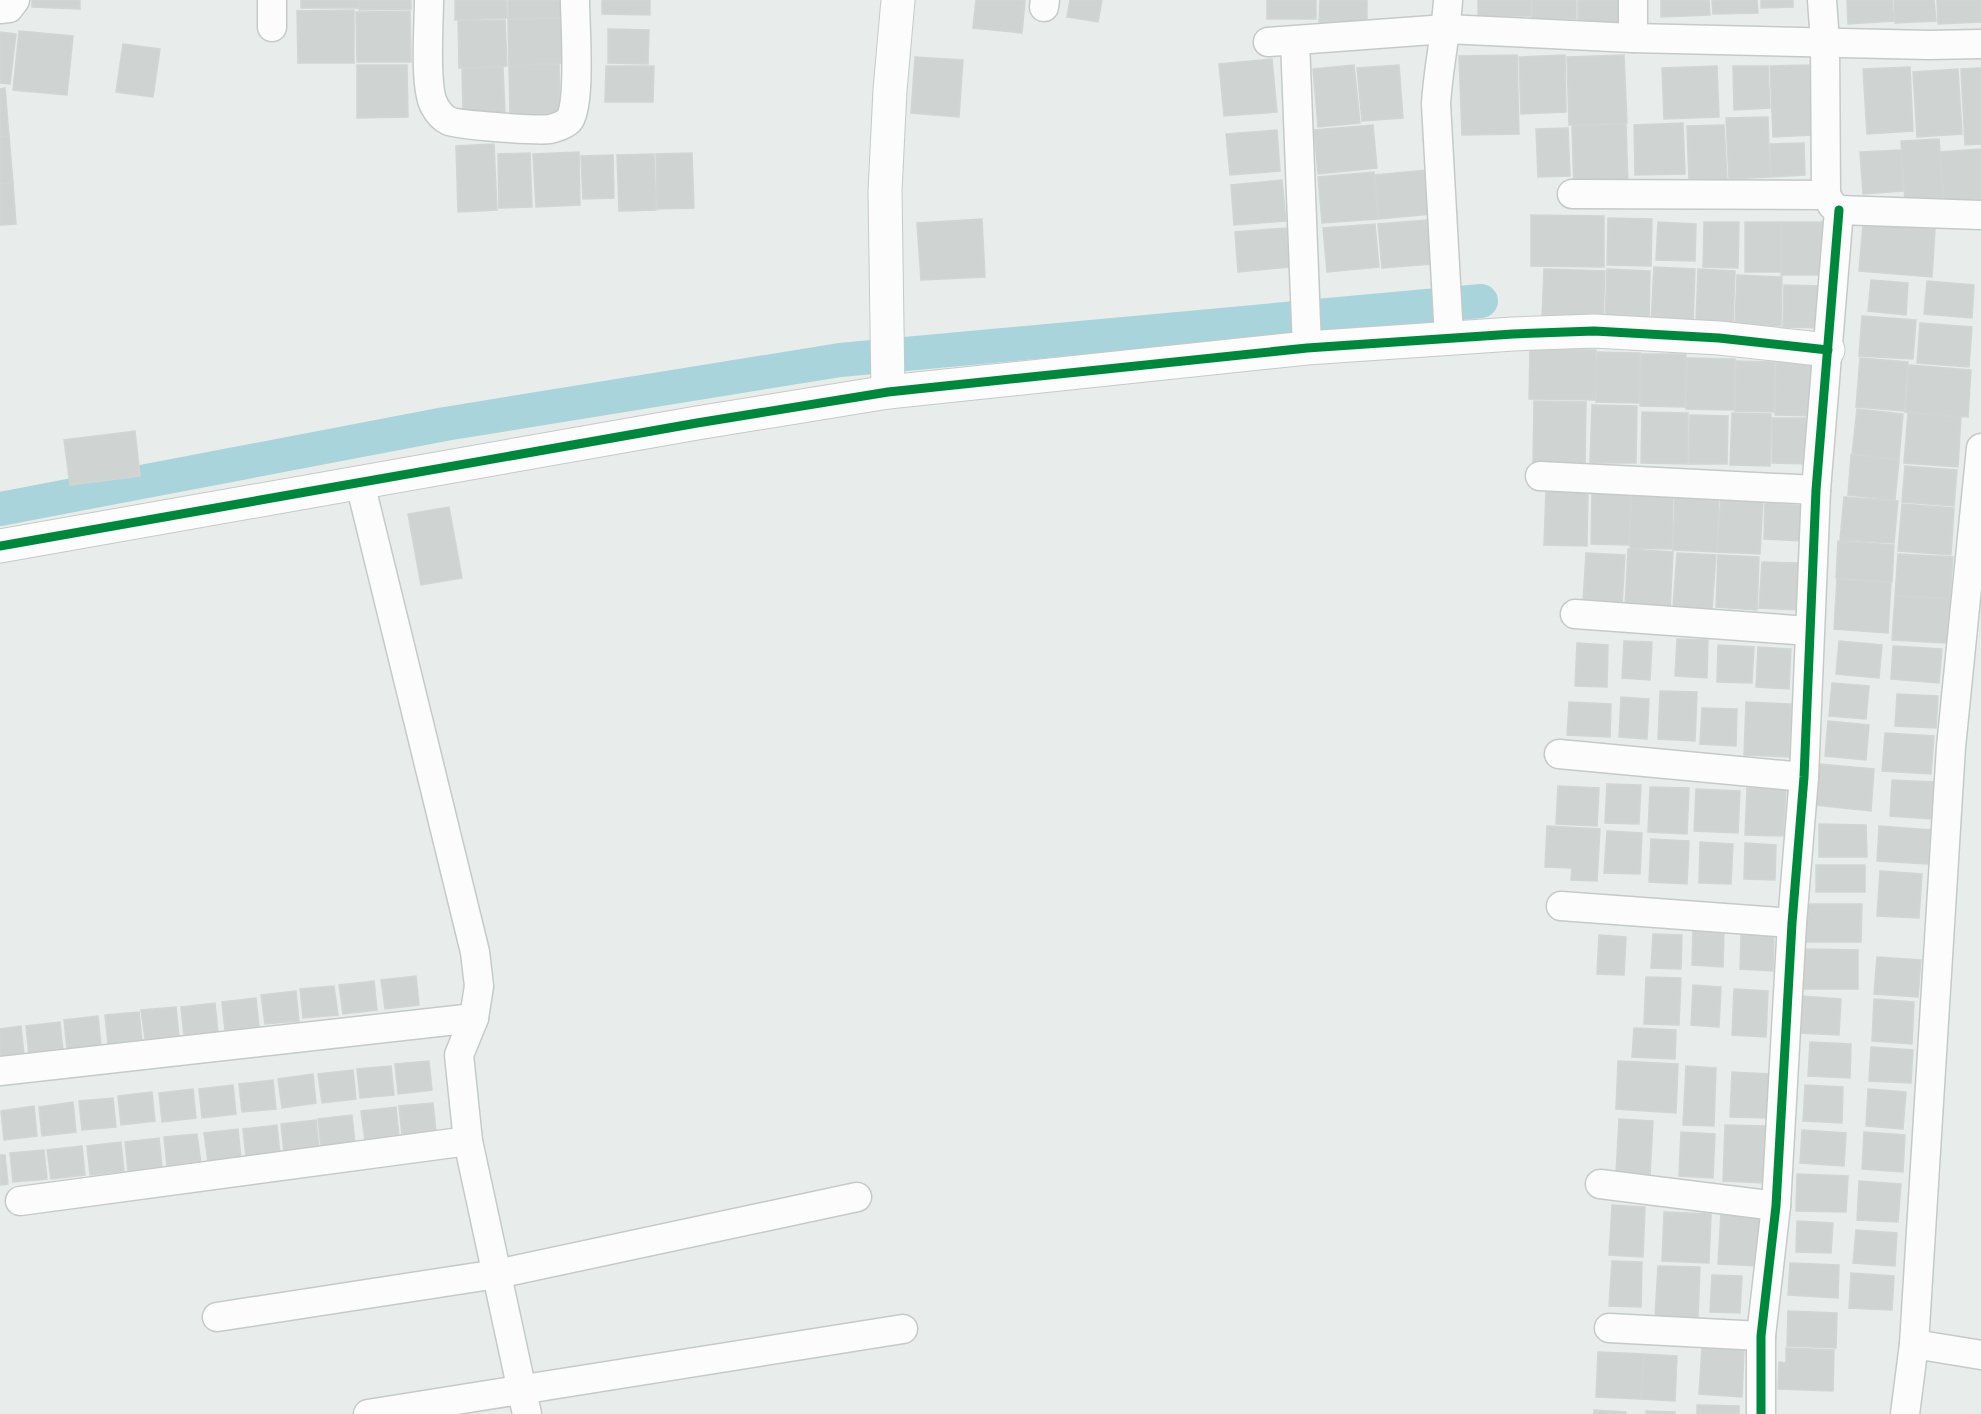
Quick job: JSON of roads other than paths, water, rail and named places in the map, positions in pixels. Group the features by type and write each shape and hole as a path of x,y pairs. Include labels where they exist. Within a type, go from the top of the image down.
{"street":[{"path":"0,9 9,8 15,0"},
{"path":"429,0 429,84 433,104 442,116 458,124 550,129 570,119 573,108 576,92 575,0"},
{"path":"888,382 885,191 890,90 898,0"},
{"path":"1448,0 1446,29 1438,69 1436,104 1449,337"},
{"path":"1633,0 1633,38"},
{"path":"1761,1414 1761,1336 1776,1206 1792,923 1804,777 1816,490 1828,350 1833,203 1822,0"},
{"path":"1307,348 1282,41 1446,29 1633,38 1929,45 1981,44"},
{"path":"1572,194 1833,203 1981,215"},
{"path":"0,546 697,423 888,382 1449,337 1594,331 1719,338 1828,350"},
{"path":"1905,1414 1914,1344 1951,747 1981,448"},
{"path":"1540,476 1816,490"},
{"path":"360,483 475,952 478,987 474,1018 459,1055 468,1141 525,1402"},
{"path":"1575,614 1809,631"},
{"path":"1559,754 1804,777"},
{"path":"1561,906 1792,923"},
{"path":"0,1071 474,1018"},
{"path":"20,1201 468,1141"},
{"path":"1600,1184 1776,1206"},
{"path":"217,1317 497,1274 857,1197"},
{"path":"1609,1328 1761,1336"},
{"path":"368,1414 525,1402 903,1329"},
{"path":"1914,1344 1981,1355"}],"waterway":[{"path":"0,509 445,424 840,360 1481,301"}]}
